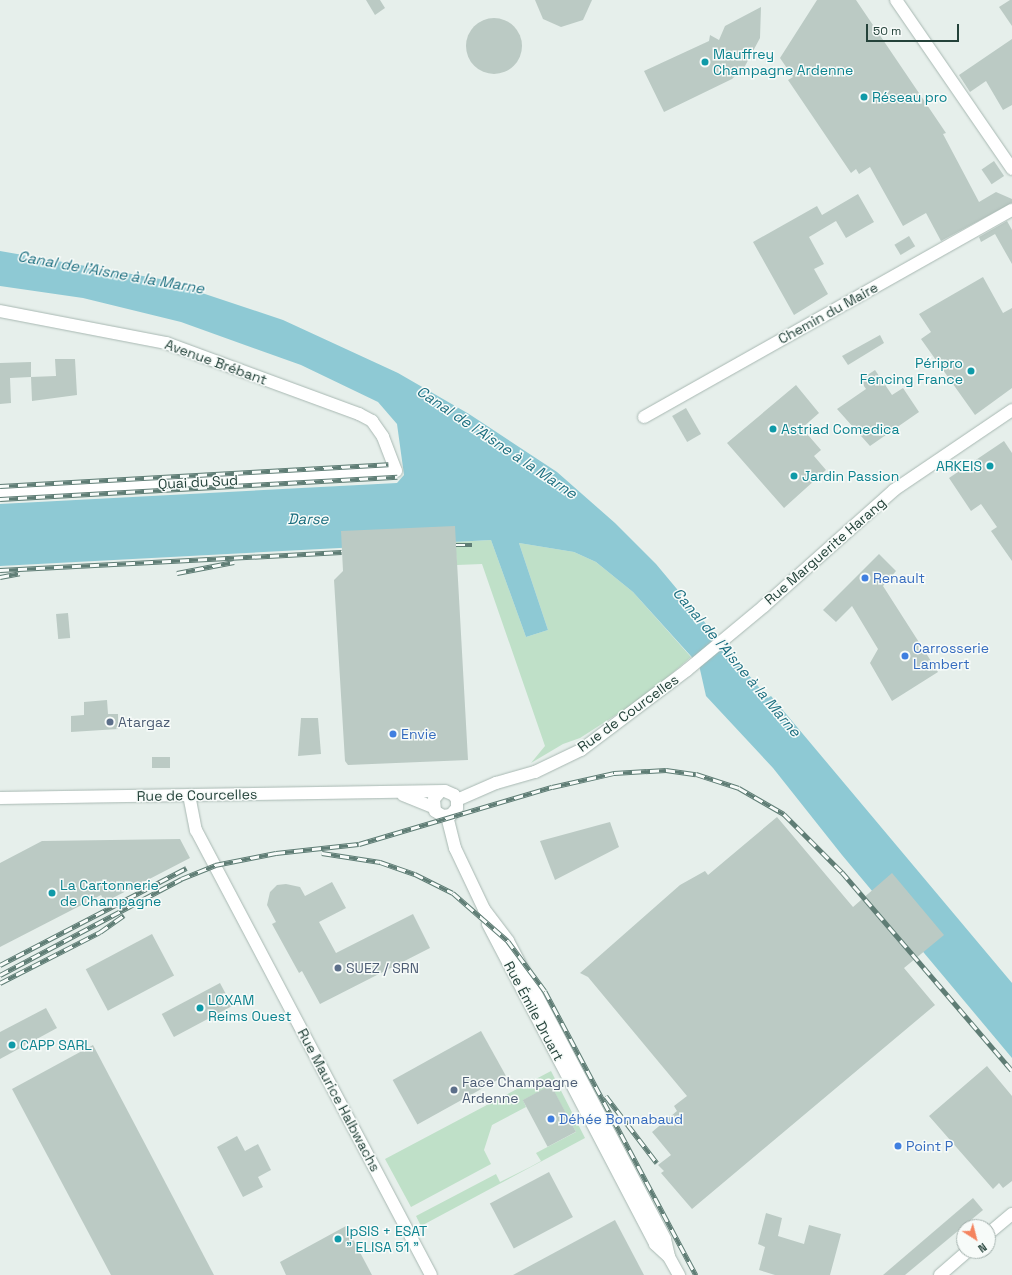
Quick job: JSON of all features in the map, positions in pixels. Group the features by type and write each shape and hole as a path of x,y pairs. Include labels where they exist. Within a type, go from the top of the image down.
{"street":[{"path":"896,0 1012,169"},
{"name":"Chemin du Maire","path":"644,417 1012,210"},
{"name":"Avenue Brébant","path":"0,310 166,343 359,414 372,421 383,437 396,471"},
{"name":"Rue Marguerite Harang","path":"687,670 845,537 894,490 1012,410"},
{"name":"Quai du Sud","path":"0,493 396,471"},
{"name":"Rue de Courcelles","path":"0,798 395,791 439,793 451,792 457,800 496,783 535,772 581,750 687,670"},
{"name":"Rue de Courcelles","path":"395,791 433,807 437,813 447,816"},
{"path":"433,807 434,799 439,793"},
{"name":"Rue Maurice Halbwachs","path":"189,795 196,830 431,1275"},
{"path":"447,816 454,812 457,800"},
{"name":"Rue Émile Druart","path":"447,816 455,848 484,909 486,920 655,1244 669,1257 679,1275"},
{"path":"996,1227 1012,1214"},
{"path":"940,1275 959,1259"}],"green space":[{"path":"491,540 526,637 548,630 519,543 574,552 596,562 633,592 691,657 647,695 580,738 563,744 531,763 545,746 482,564 457,565 455,542"},
{"path":"551,1071 585,1138 421,1226 416,1216 496,1174 500,1182 530,1167 541,1161 536,1153 576,1132 551,1086 523,1100 526,1107 492,1125 484,1150 491,1164 411,1207 385,1159"}],"water":[{"path":"0,251 160,279 283,320 398,373 469,414 557,472 615,523 656,564 768,698 771,696 1012,983 1012,1058 842,855 773,768 706,696 699,665 633,592 596,562 574,552 519,543 548,630 526,637 491,540 0,566 0,504 397,483 404,475 397,424 378,402 301,365 181,322 83,298 0,286"}],"building":[{"path":"366,0 380,0 385,8 375,15"},
{"path":"535,0 592,0 583,20 561,27 543,19"},
{"name":"Réseau pro","path":"817,0 856,0 946,133 943,134 979,202 996,192 1012,199 1012,203 941,241 926,213 903,226 870,167 859,174 856,169 851,173 788,80 793,77 780,58"},
{"path":"1012,0 1012,26 999,7"},
{"name":"Mauffrey Champagne Ardenne","path":"761,7 760,38 745,66 732,79 664,112 644,71 709,41 710,35 719,40 725,26"},
{"path":"494,18 505,20 514,26 520,35 522,46 520,57 514,66 505,72 494,74 483,72 474,66 468,57 466,46 468,35 474,26 483,20"},
{"name":"Réseau pro","path":"1012,39 1012,105 1003,110 986,81 970,92 959,75"},
{"path":"994,161 1004,176 992,184 982,169"},
{"path":"858,194 874,222 846,238 836,221 809,237 824,264 814,269 828,294 794,315 753,242 817,206 822,215"},
{"path":"1007,221 1012,230 1012,264 995,234 981,242 979,237"},
{"path":"909,236 915,246 901,255 894,245"},
{"path":"983,277 1003,313 1012,308 1012,388 975,415 921,339 931,332 919,314"},
{"path":"880,335 884,343 848,365 842,356"},
{"path":"55,359 75,359 77,395 32,401 31,377 56,376"},
{"path":"31,362 31,377 10,378 11,403 0,404 0,363"},
{"path":"875,370 892,395 903,388 919,412 870,446 837,409 866,389 860,380"},
{"path":"796,385 819,413 802,428 821,450 814,456 826,470 784,508 727,443"},
{"path":"686,408 701,434 687,442 672,416"},
{"name":"ARKEIS","path":"1004,441 1012,453 1012,561 991,531 997,527 981,504 971,511 949,478"},
{"path":"455,526 468,760 348,765 345,761 334,580 343,571 341,531"},
{"path":"879,554 896,571 883,586 938,672 892,701 870,663 878,649 852,606 836,622 823,610"},
{"path":"68,613 70,638 58,639 56,614"},
{"path":"107,700 108,714 118,714 118,729 71,732 71,716 84,715 84,702"},
{"path":"301,718 318,718 321,754 298,756"},
{"path":"152,757 170,757 170,768 152,768"},
{"path":"777,817 853,907 892,873 944,935 904,968 935,1005 692,1209 661,1173 664,1171 658,1165 671,1155 652,1132 677,1111 674,1106 687,1096 588,977 580,973 680,885 705,871 708,875"},
{"path":"610,822 619,847 555,880 540,841"},
{"name":"La Cartonnerie de Champagne","path":"180,839 190,858 105,902 101,895 0,947 0,863 42,841"},
{"path":"332,882 346,908 319,922 336,953 413,914 430,948 320,1004 302,971 299,973 272,924 276,922 267,905 270,892 277,885 286,884 300,887 305,896"},
{"path":"152,934 174,975 108,1011 86,969"},
{"name":"LOXAM Reims Ouest","path":"220,983 232,1006 174,1037 162,1014"},
{"name":"CAPP SARL","path":"46,1008 57,1028 0,1059 0,1032"},
{"path":"481,1031 506,1076 417,1125 393,1080"},
{"path":"93,1045 214,1275 111,1275 12,1089"},
{"path":"987,1066 1012,1096 1012,1181 1003,1188 999,1183 993,1189 929,1116"},
{"name":"Déhée Bonnabaud","path":"551,1085 576,1132 548,1147 523,1100"},
{"path":"237,1136 245,1151 258,1144 271,1170 258,1177 263,1187 243,1197 217,1147"},
{"path":"549,1172 573,1217 514,1248 490,1203"},
{"path":"973,1198 983,1210 972,1219 956,1219 956,1232 905,1275 883,1275"},
{"path":"766,1213 782,1218 778,1236 804,1244 809,1225 841,1234 830,1275 775,1275 759,1270 765,1247 758,1244"},
{"path":"615,1220 644,1275 513,1275"},
{"name":"IpSIS + ESAT \" ELISA 51 \"","path":"346,1226 372,1275 286,1275 280,1262"}],"railway":[{"path":"0,486 388,464"},
{"path":"0,499 397,477"},
{"path":"456,545 472,545"},
{"path":"0,570 342,552"},
{"path":"177,573 234,562"},
{"path":"0,577 20,573"},
{"path":"0,975 181,879 215,865 276,853 359,844 552,787 614,773 666,770 696,774 739,788 784,814 842,872 1012,1070"},
{"path":"322,853 380,862 415,874 453,893 508,941 545,991 696,1275"},
{"path":"0,965 186,868"},
{"path":"0,983 100,932 124,915"},
{"path":"606,1096 657,1163"}],"place":[{"name":"Mauffrey Champagne Ardenne","path":"705,62"},
{"name":"Réseau pro","path":"864,97"},
{"name":"Péripro Fencing France","path":"971,371"},
{"name":"Astriad Comedica","path":"773,429"},
{"name":"ARKEIS","path":"990,466"},
{"name":"Jardin Passion","path":"794,476"},
{"name":"Renault","path":"865,578"},
{"name":"Carrosserie Lambert","path":"905,656"},
{"name":"Atargaz","path":"110,722"},
{"name":"Envie","path":"393,734"},
{"name":"La Cartonnerie de Champagne","path":"52,893"},
{"name":"SUEZ / SRN","path":"338,968"},
{"name":"LOXAM Reims Ouest","path":"200,1008"},
{"name":"CAPP SARL","path":"12,1045"},
{"name":"Face Champagne Ardenne","path":"454,1090"},
{"name":"Déhée Bonnabaud","path":"551,1119"},
{"name":"Point P","path":"898,1146"},
{"name":"IpSIS + ESAT \" ELISA 51 \"","path":"338,1239"}],"water label":[{"name":"Canal de l'Aisne à la Marne","path":"111,272"},
{"name":"Canal de l'Aisne à la Marne","path":"497,442"},
{"name":"Darse","path":"308,519"},
{"name":"Canal de l'Aisne à la Marne","path":"737,662"}]}
